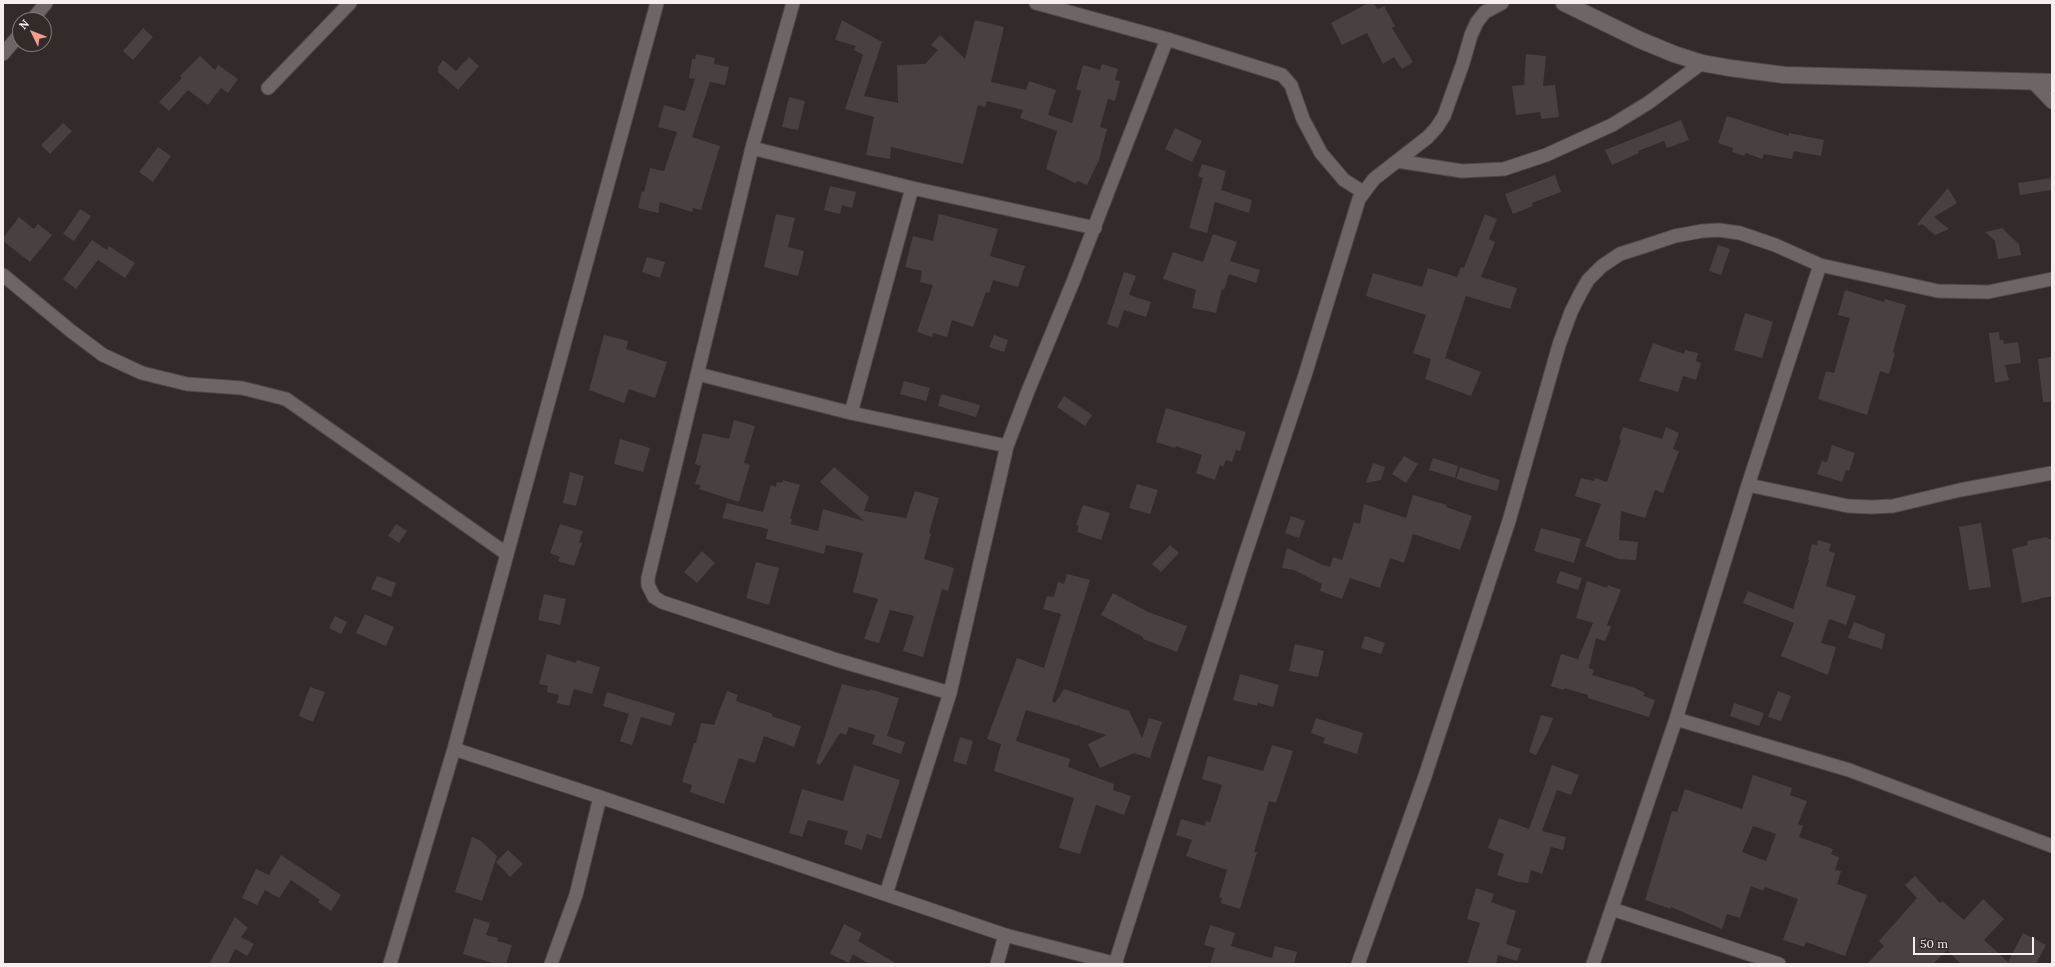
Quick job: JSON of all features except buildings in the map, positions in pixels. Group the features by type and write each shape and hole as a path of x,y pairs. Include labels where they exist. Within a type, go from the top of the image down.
{"street":[{"path":"39,12 46,3"},
{"path":"268,88 350,3"},
{"path":"390,964 454,749 657,3"},
{"path":"793,3 752,148 648,578 650,591 654,597 662,602 837,660 950,693"},
{"path":"1036,3 1167,39 1278,73 1286,78 1291,85 1303,119 1321,153 1344,180 1363,192"},
{"path":"454,749 600,796 1005,935 1116,964 1242,564 1305,375 1356,207 1363,192 1374,179 1428,137 1437,127 1444,116 1463,63 1471,35 1477,22 1485,12 1502,3"},
{"path":"1564,3 1653,46 1702,63 1784,75 2052,82"},
{"path":"886,894 950,693 983,557 1006,446 1094,228 1167,39"},
{"path":"3,54 12,43"},
{"path":"1396,161 1462,171 1504,169 1546,155 1612,125 1648,103 1702,63"},
{"path":"2032,81 2052,102"},
{"path":"752,148 912,188 1094,228"},
{"path":"851,413 912,188"},
{"path":"1358,964 1424,779 1509,521 1559,345 1571,312 1588,280 1602,266 1620,254 1675,236 1708,230 1719,230 1740,233 1775,245 1820,265 1944,291 1988,292 2052,279"},
{"path":"1593,964 1676,719 1748,485 1820,265"},
{"path":"3,275 71,331 103,355 142,373 187,384 228,386 248,389 286,399 507,554"},
{"path":"698,374 851,413 1006,446"},
{"path":"1748,485 1848,506 1872,507 1893,506 1960,490 2052,473"},
{"path":"1676,719 1849,770 2052,846"},
{"path":"550,964 576,895 600,796"},
{"path":"1612,909 1779,964"},
{"path":"997,964 1005,935"}]}
